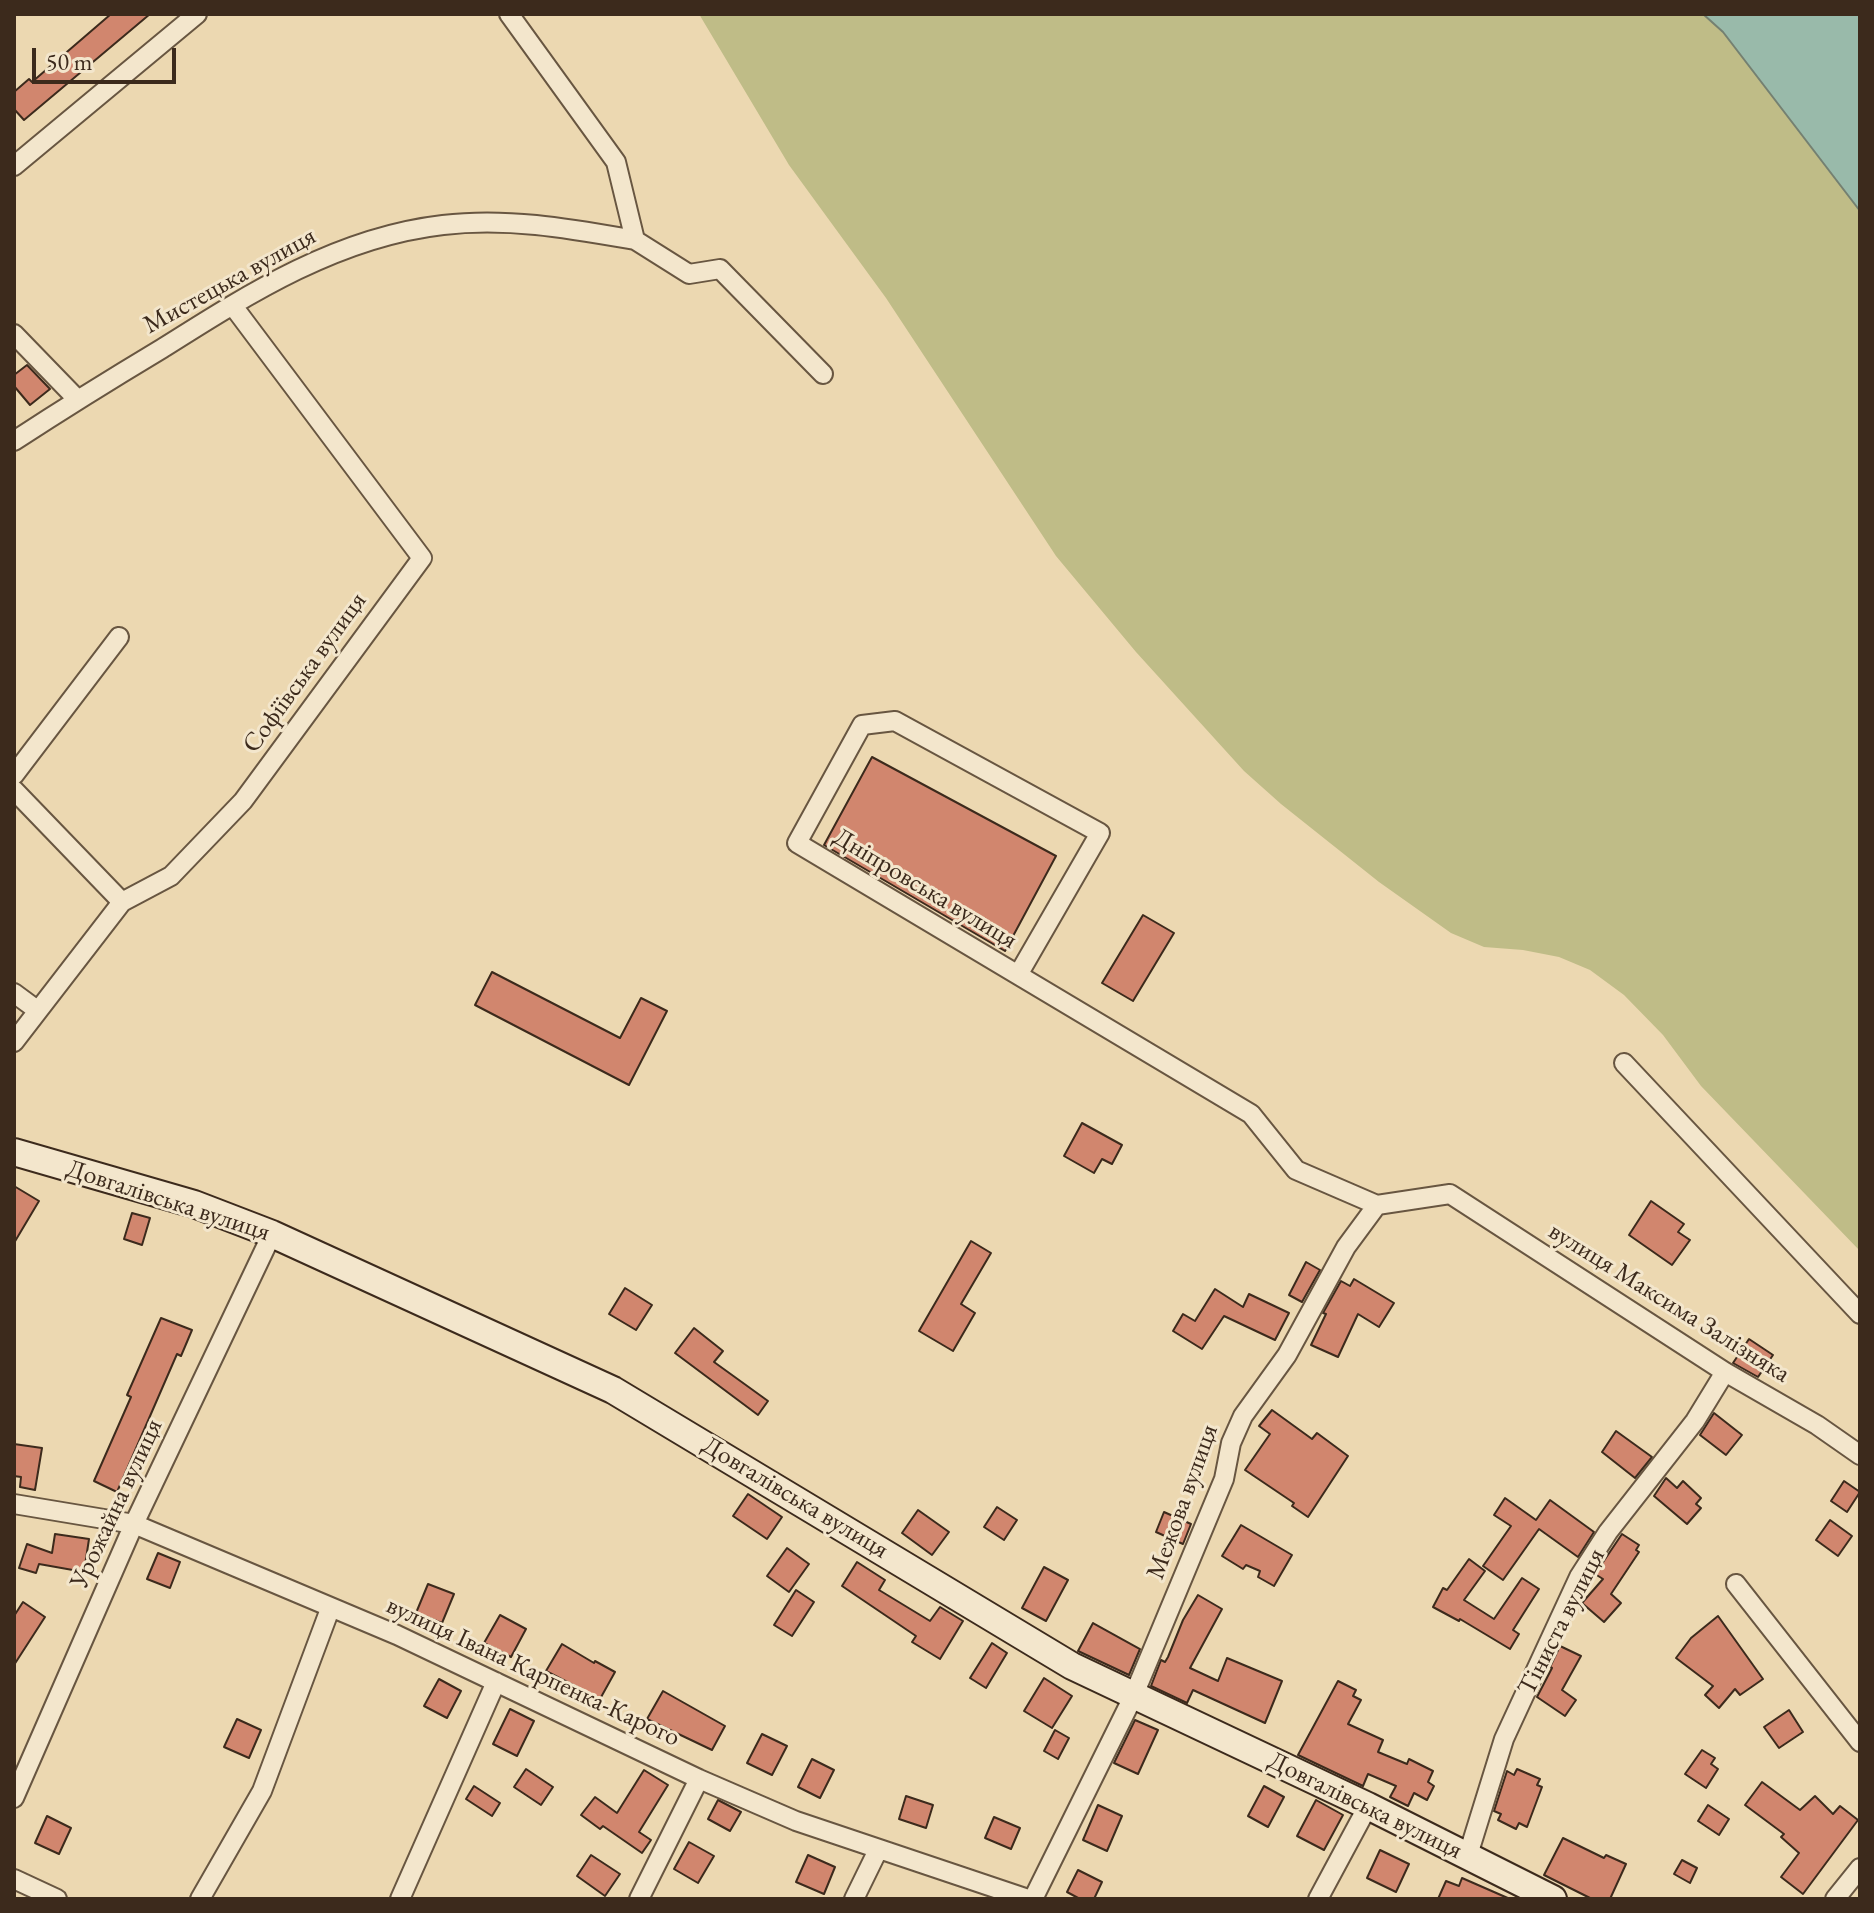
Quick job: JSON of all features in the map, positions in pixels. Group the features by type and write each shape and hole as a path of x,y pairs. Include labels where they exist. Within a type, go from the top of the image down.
{"street":[{"path":"14,166 197,14"},
{"path":"509,14 616,162 635,240 689,274 720,269 823,374"},
{"name":"Мистецька вулиця","path":"14,441 286,274 362,241 443,225 533,223 635,240"},
{"name":"Софіївська вулиця","path":"14,1042 122,902 171,876 243,801 422,558 233,306"},
{"path":"14,334 78,400"},
{"path":"14,775 119,637"},
{"name":"Дніпровська вулиця","path":"1018,975 1100,833 895,721 862,725 797,843 1018,975 1251,1114 1296,1170 1377,1205"},
{"path":"14,790 122,902"},
{"path":"14,993 37,1010"},
{"path":"1624,1063 1860,1314"},
{"name":"Довгалівська вулиця","path":"14,1152 194,1204 272,1234 613,1390 1059,1659 1133,1697 1368,1806 1550,1898"},
{"name":"вулиця Максима Залізняка","path":"1377,1205 1450,1194 1725,1372 1817,1425 1860,1455"},
{"name":"Межова вулиця","path":"1030,1899 1133,1697 1224,1479 1231,1443 1243,1416 1287,1355 1346,1247 1377,1205"},
{"name":"Урожайна вулиця","path":"14,1798 134,1524 272,1234"},
{"name":"Тіниста вулиця","path":"1468,1855 1504,1739 1579,1577 1608,1532 1695,1421 1725,1372"},
{"name":"вулиця Івана Карпенка-Карого","path":"14,1504 134,1524 397,1635 699,1779 796,1821 1030,1899"},
{"path":"1736,1584 1860,1742"},
{"path":"200,1899 262,1791 330,1609"},
{"path":"400,1899 496,1682"},
{"path":"639,1899 699,1779"},
{"path":"1318,1899 1368,1806"},
{"path":"854,1899 878,1850"},
{"path":"1835,1899 1860,1868"},
{"path":"14,1879 57,1899"}],"shaded area":[{"path":"699,14 1703,14 1723,32 1860,211 1860,1251 1701,1086 1663,1035 1624,995 1590,970 1559,957 1484,947 1451,933 1379,882 1244,771 1136,652 1056,556 886,298 789,165"},
{"path":"1703,14 1860,14 1860,211 1723,32"}],"building":[{"path":"111,14 150,14 24,120 14,109 14,92 29,79 32,82"},
{"path":"27,365 50,389 30,405 14,386 14,375"},
{"path":"872,757 1056,856 1005,951 824,845"},
{"path":"1143,915 1174,933 1133,1001 1102,983"},
{"path":"492,972 620,1038 641,998 667,1011 629,1085 475,1005"},
{"path":"1082,1123 1122,1145 1112,1164 1102,1159 1094,1173 1064,1156"},
{"path":"14,1186 39,1201 14,1243"},
{"path":"1651,1201 1684,1224 1678,1232 1690,1240 1672,1265 1629,1235"},
{"path":"132,1213 150,1218 142,1245 124,1239"},
{"path":"971,1241 991,1253 961,1304 975,1313 953,1351 919,1331"},
{"path":"1306,1262 1320,1270 1302,1302 1289,1295"},
{"path":"1354,1279 1394,1303 1379,1327 1358,1314 1338,1357 1311,1345 1326,1314 1323,1313 1341,1281 1350,1286"},
{"path":"625,1288 652,1305 636,1330 609,1314"},
{"path":"1215,1289 1243,1307 1249,1294 1289,1313 1275,1340 1224,1316 1202,1349 1173,1331 1183,1314 1195,1321"},
{"path":"161,1318 192,1330 181,1356 177,1354 117,1492 94,1481"},
{"path":"694,1328 723,1351 714,1362 768,1401 758,1415 675,1353"},
{"path":"1749,1339 1773,1355 1758,1377 1733,1363"},
{"path":"1272,1410 1312,1439 1317,1433 1348,1456 1308,1517 1292,1506 1294,1503 1245,1470 1270,1434 1259,1426"},
{"path":"1714,1413 1742,1435 1726,1455 1700,1435"},
{"path":"1616,1431 1652,1457 1635,1478 1602,1452"},
{"path":"14,1444 42,1448 35,1490 20,1487 21,1477 14,1476"},
{"path":"1666,1478 1677,1488 1683,1481 1701,1498 1696,1504 1701,1508 1687,1524 1654,1496"},
{"path":"1844,1481 1860,1492 1847,1512 1831,1501"},
{"path":"748,1494 782,1517 767,1539 733,1516"},
{"path":"1505,1498 1536,1520 1550,1500 1594,1532 1578,1557 1539,1529 1503,1580 1483,1566 1511,1526 1494,1515"},
{"path":"997,1507 1017,1520 1004,1540 984,1527"},
{"path":"918,1510 949,1532 932,1555 902,1533"},
{"path":"1164,1512 1191,1524 1183,1544 1156,1532"},
{"path":"1830,1520 1852,1536 1838,1556 1816,1540"},
{"path":"1241,1525 1292,1555 1274,1586 1258,1577 1260,1571 1246,1565 1243,1569 1222,1556"},
{"path":"55,1534 89,1539 84,1572 39,1564 36,1573 19,1568 27,1544 52,1553"},
{"path":"1622,1534 1639,1545 1636,1550 1639,1552 1611,1594 1621,1603 1604,1622 1582,1603 1603,1579 1595,1574"},
{"path":"787,1548 809,1564 789,1592 767,1576"},
{"path":"158,1553 180,1562 170,1588 147,1579"},
{"path":"1469,1559 1485,1571 1464,1600 1494,1619 1522,1578 1539,1589 1513,1630 1519,1634 1510,1649 1433,1607 1443,1588 1447,1590"},
{"path":"857,1562 885,1580 879,1590 930,1621 940,1607 963,1621 940,1659 912,1642 916,1636 842,1586"},
{"path":"1044,1567 1068,1580 1046,1621 1022,1608"},
{"path":"428,1584 454,1594 442,1623 416,1613"},
{"path":"796,1590 814,1602 792,1636 774,1625"},
{"path":"1198,1595 1222,1609 1190,1668 1218,1681 1227,1658 1282,1681 1265,1723 1193,1690 1187,1703 1151,1686 1161,1660 1165,1662 1168,1657 1183,1620"},
{"path":"23,1602 45,1617 14,1665 14,1616"},
{"path":"500,1615 526,1629 511,1657 484,1643"},
{"path":"1718,1616 1763,1679 1740,1695 1735,1689 1719,1708 1705,1695 1713,1686 1676,1658 1691,1638"},
{"path":"1093,1623 1140,1649 1129,1675 1078,1651"},
{"path":"992,1643 1007,1653 986,1688 970,1678"},
{"path":"562,1644 615,1672 600,1699 546,1671"},
{"path":"1560,1646 1581,1656 1562,1690 1576,1700 1565,1716 1537,1697"},
{"path":"1044,1678 1072,1696 1052,1728 1024,1711"},
{"path":"439,1679 461,1691 447,1718 424,1706"},
{"path":"1338,1681 1356,1690 1353,1696 1361,1700 1348,1724 1383,1740 1378,1752 1407,1764 1409,1759 1433,1771 1428,1782 1434,1786 1427,1800 1414,1793 1408,1806 1390,1797 1396,1786 1368,1774 1363,1786 1298,1755"},
{"path":"663,1691 725,1726 712,1750 647,1719"},
{"path":"510,1709 534,1721 517,1756 493,1744"},
{"path":"1789,1710 1803,1732 1779,1748 1764,1727"},
{"path":"237,1719 261,1730 249,1758 224,1747"},
{"path":"1135,1720 1158,1730 1138,1774 1114,1763"},
{"path":"1055,1730 1069,1738 1058,1759 1044,1751"},
{"path":"762,1734 787,1746 772,1775 747,1763"},
{"path":"1702,1750 1715,1758 1711,1764 1718,1769 1706,1788 1685,1774"},
{"path":"812,1759 834,1770 820,1798 798,1787"},
{"path":"526,1769 553,1787 541,1805 514,1787"},
{"path":"1517,1769 1540,1779 1537,1785 1542,1787 1527,1827 1519,1823 1516,1829 1498,1820 1501,1814 1494,1811 1507,1771 1514,1775"},
{"path":"644,1770 668,1785 639,1832 651,1840 642,1853 581,1815 595,1797 617,1813"},
{"path":"1762,1782 1800,1810 1815,1796 1833,1814 1840,1806 1858,1820 1803,1894 1781,1877 1799,1853 1781,1837 1784,1834 1745,1805"},
{"path":"474,1786 500,1803 492,1816 466,1799"},
{"path":"1264,1786 1284,1797 1268,1827 1248,1816"},
{"path":"906,1796 933,1805 926,1828 899,1819"},
{"path":"718,1800 741,1812 730,1831 708,1819"},
{"path":"1316,1800 1343,1815 1324,1850 1297,1836"},
{"path":"1098,1805 1122,1816 1107,1851 1083,1840"},
{"path":"1708,1805 1729,1819 1719,1835 1698,1821"},
{"path":"47,1816 71,1828 59,1854 35,1843"},
{"path":"994,1817 1020,1828 1011,1849 985,1838"},
{"path":"1563,1838 1604,1858 1606,1855 1626,1864 1610,1899 1592,1899 1544,1875"},
{"path":"689,1842 714,1856 698,1883 674,1869"},
{"path":"1380,1850 1409,1864 1396,1892 1367,1878"},
{"path":"591,1855 620,1874 605,1896 577,1876"},
{"path":"808,1855 835,1867 824,1894 796,1882"},
{"path":"1682,1860 1697,1868 1690,1883 1674,1874"},
{"path":"1078,1870 1102,1882 1094,1899 1080,1899 1067,1892"},
{"path":"1462,1878 1510,1899 1438,1899 1446,1881 1459,1886"}]}
